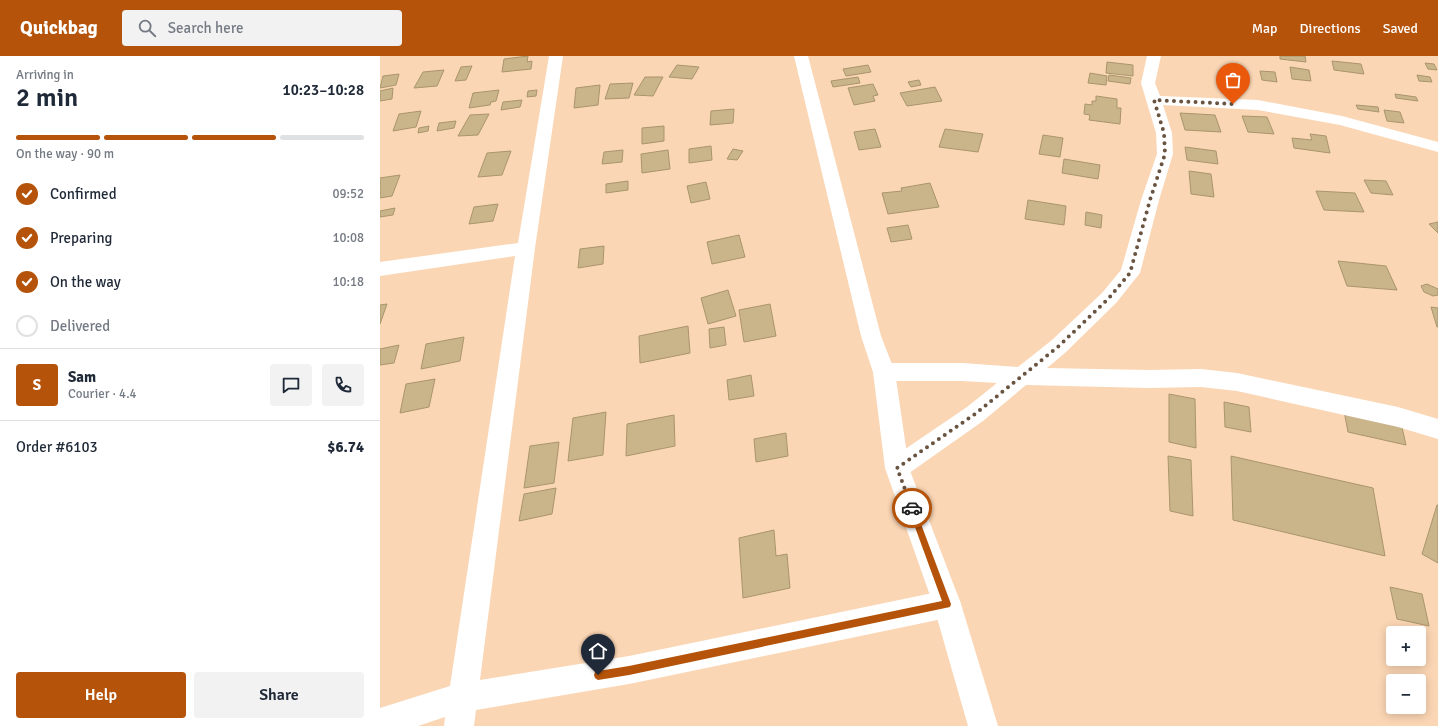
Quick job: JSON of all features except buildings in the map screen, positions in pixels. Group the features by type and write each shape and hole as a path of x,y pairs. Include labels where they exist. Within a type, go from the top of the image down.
{"street":[{"path":"459,726 526,248 556,56"},
{"path":"801,56 871,336 884,372 897,468 947,604 983,726"},
{"path":"897,468 975,414 1059,346 1109,298 1130,273 1150,200 1165,154 1164,133 1148,83 1154,56"},
{"path":"1154,100 1258,105 1342,121 1438,147"},
{"path":"380,269 526,248"},
{"path":"884,372 962,372 1023,376 1148,379 1200,378 1237,382 1398,418 1438,429"},
{"path":"380,723 462,697 629,670 947,604"}],"way so far":[{"path":"912,508 897,468 975,414 1059,346 1109,298 1130,273 1150,200 1165,154 1164,133 1154,100 1233,104"}],"route":[{"path":"598,675 629,670 947,604 912,508"}]}
